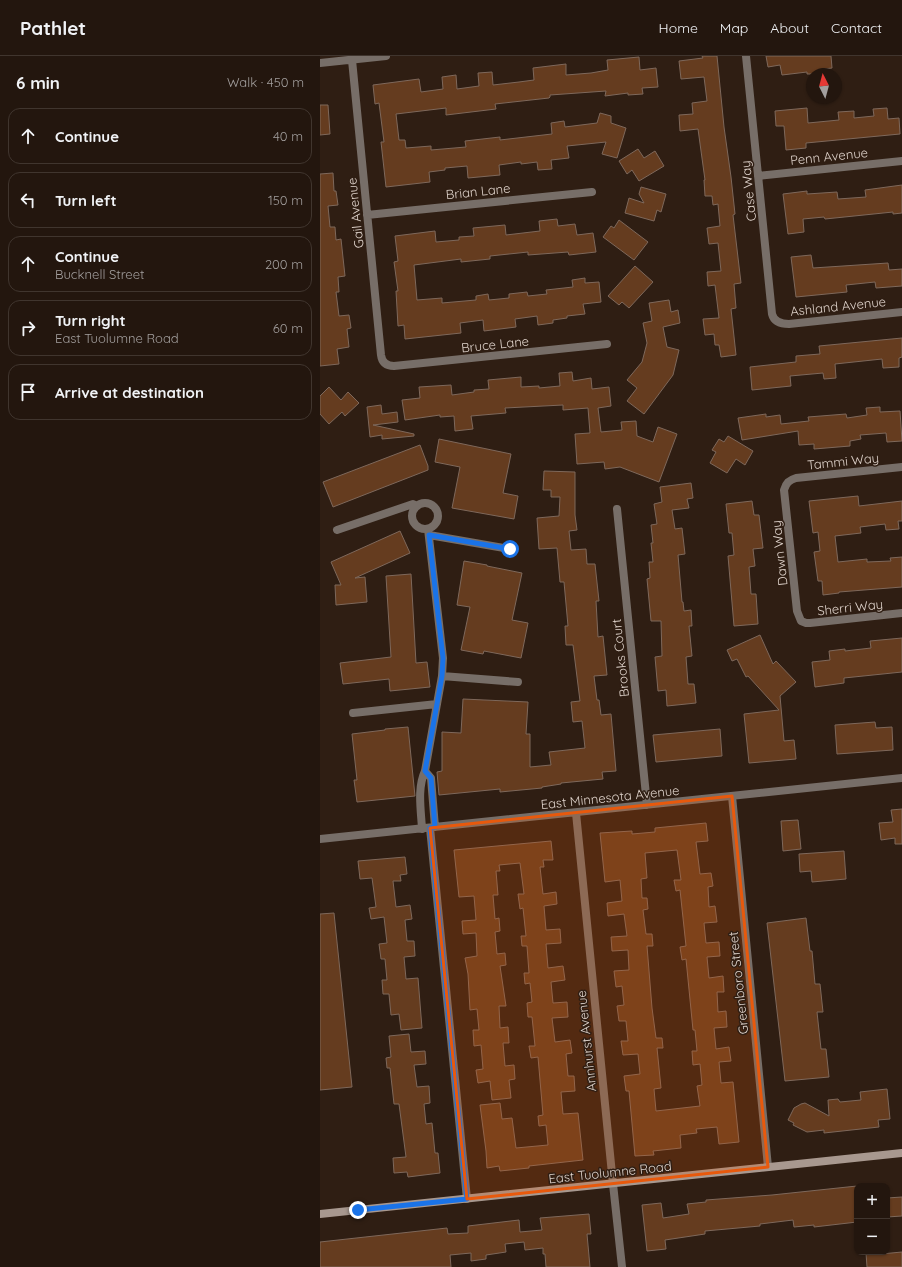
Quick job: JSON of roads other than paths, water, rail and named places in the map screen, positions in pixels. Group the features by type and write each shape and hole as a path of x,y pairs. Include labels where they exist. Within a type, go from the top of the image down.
{"street":[{"path":"320,63 386,56"},
{"name":"Case Way","path":"746,56 772,314 778,322"},
{"name":"Gail Avenue","path":"352,60 381,355 385,364"},
{"name":"Penn Avenue","path":"758,176 902,161"},
{"name":"Brian Lane","path":"367,215 592,192"},
{"name":"Ashland Avenue","path":"778,322 789,324 902,312"},
{"name":"Bruce Lane","path":"385,364 394,366 608,344"},
{"name":"Tammi Way","path":"788,482 796,478 902,467"},
{"name":"Dawn Way","path":"788,482 784,490 797,611 801,621"},
{"path":"467,1199 429,828 420,788 421,779 425,771 442,676 443,658 428,532 438,520 438,512 436,508 429,503 420,504 413,513 414,521 419,527 428,532 510,549"},
{"path":"337,530 413,504 417,506"},
{"name":"Brooks Court","path":"617,509 647,805"},
{"name":"Sherri Way","path":"801,621 810,623 902,613"},
{"path":"442,676 518,682"},
{"path":"353,713 437,704"},
{"path":"425,771 431,778 429,828"},
{"name":"East Minnesota Avenue","path":"320,838 576,813 902,778"},
{"name":"Greenboro Street","path":"732,796 768,1167"},
{"name":"Annhurst Avenue","path":"576,813 612,1184 622,1267"},
{"name":"East Tuolumne Road","path":"320,1214 902,1153"}]}
